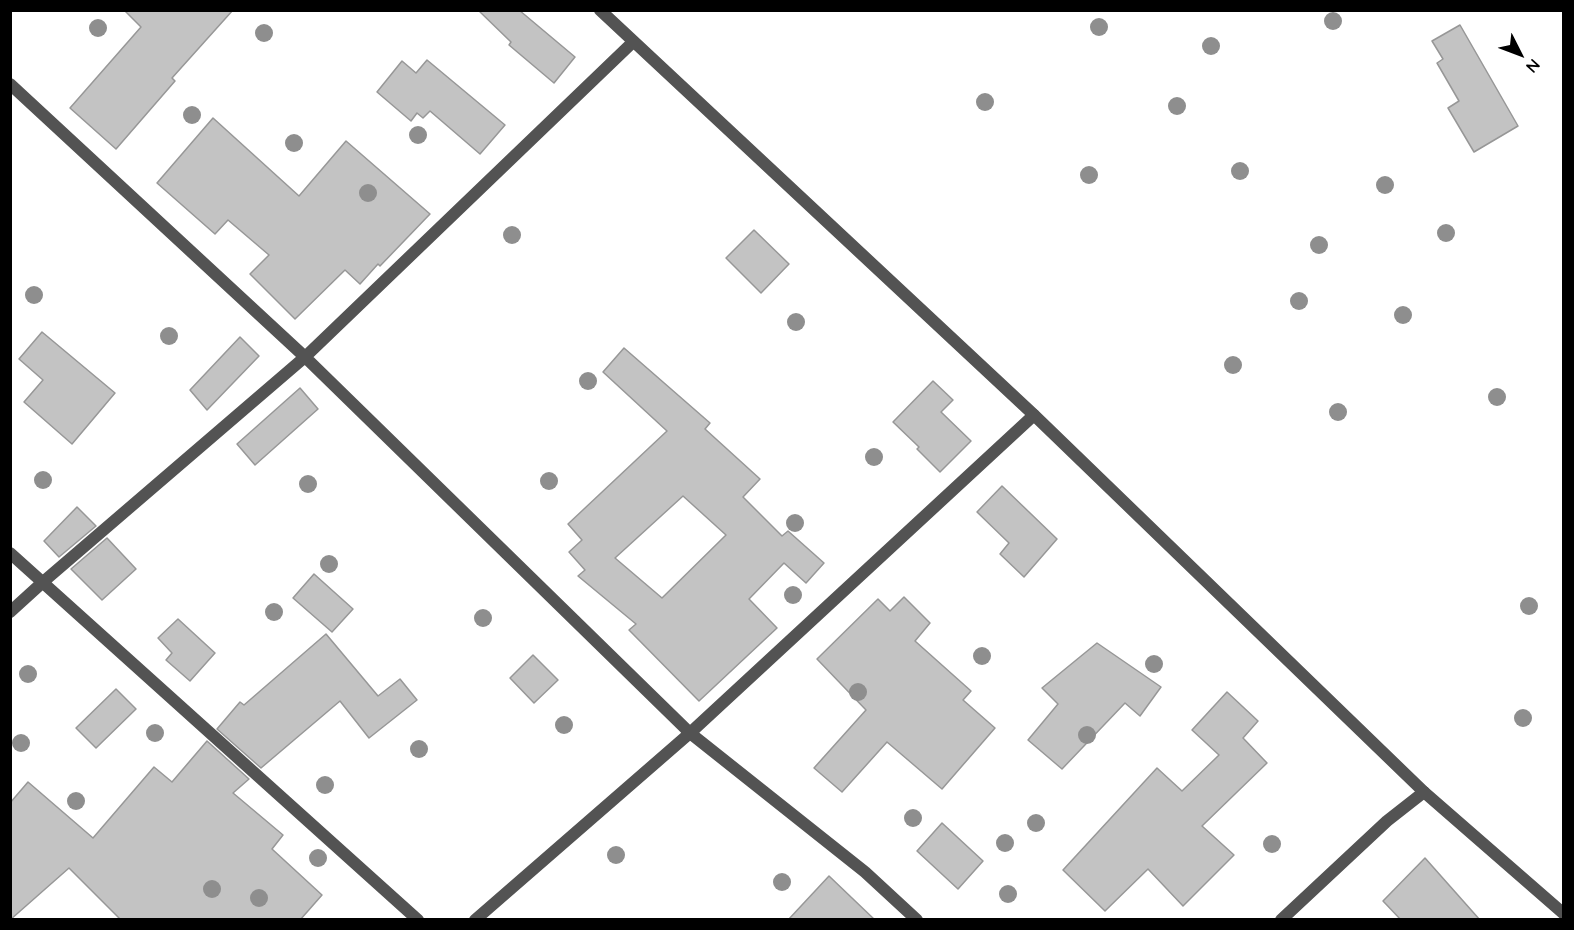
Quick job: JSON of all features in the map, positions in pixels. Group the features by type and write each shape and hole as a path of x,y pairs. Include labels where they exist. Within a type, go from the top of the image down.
{"street":[{"path":"600,10 1034,415 1424,792 1563,914"},
{"path":"10,612 305,357 633,42"},
{"path":"10,84 305,357 690,733 865,872 917,920"},
{"path":"475,920 690,733 1034,415"},
{"path":"10,553 418,920"},
{"path":"1281,920 1388,821 1424,792"}],"building":[{"path":"124,10 233,10 172,78 175,81 116,149 70,108 141,27"},
{"path":"478,10 519,10 575,57 554,83 509,45 511,42"},
{"path":"1460,25 1518,126 1474,152 1448,108 1459,101 1437,63 1443,59 1432,41"},
{"path":"427,60 505,125 480,154 430,111 423,118 417,113 411,121 377,92 402,61 416,73"},
{"path":"213,118 299,196 346,141 430,214 360,284 345,270 295,319 250,274 269,255 228,220 215,234 157,183"},
{"path":"754,230 789,264 761,293 726,258"},
{"path":"42,332 115,393 72,444 24,402 43,380 19,359"},
{"path":"240,337 259,356 207,410 190,390"},
{"path":"624,348 710,423 705,429 760,479 743,497 782,536 788,531 824,563 806,583 784,563 749,599 777,628 699,701 629,630 636,624 578,576 585,570 569,552 582,540 568,524 667,431 603,372","holes":["683,496 726,535 662,598 615,558"]},
{"path":"933,381 953,400 941,412 971,441 940,472 917,449 919,447 893,422"},
{"path":"300,388 318,409 255,465 237,444"},
{"path":"1002,486 1057,539 1024,577 1000,554 1009,543 977,512"},
{"path":"77,507 96,526 59,557 44,541"},
{"path":"107,538 136,569 102,600 71,569"},
{"path":"314,574 353,609 332,632 293,598"},
{"path":"904,597 930,623 915,641 971,691 963,700 995,728 942,789 887,742 842,792 814,768 866,710 817,659 878,599 890,611"},
{"path":"178,619 215,653 190,681 166,660 172,653 158,638"},
{"path":"326,634 378,696 400,679 417,700 369,738 340,701 261,768 217,729 240,702 244,705"},
{"path":"1097,643 1161,687 1140,716 1125,703 1062,769 1028,740 1058,704 1042,688"},
{"path":"533,655 558,680 534,703 510,678"},
{"path":"116,689 136,709 96,748 76,728"},
{"path":"1227,692 1258,721 1243,738 1267,763 1202,826 1234,855 1183,906 1148,869 1105,911 1063,870 1157,768 1182,791 1219,755 1192,730"},
{"path":"207,741 249,779 233,793 283,835 272,849 322,895 300,920 121,920 69,868 10,920 10,803 28,782 93,838 154,767 172,782"},
{"path":"942,823 983,861 958,889 917,851"},
{"path":"1425,858 1480,920 1401,920 1383,901"},
{"path":"829,876 875,920 788,920"}]}
